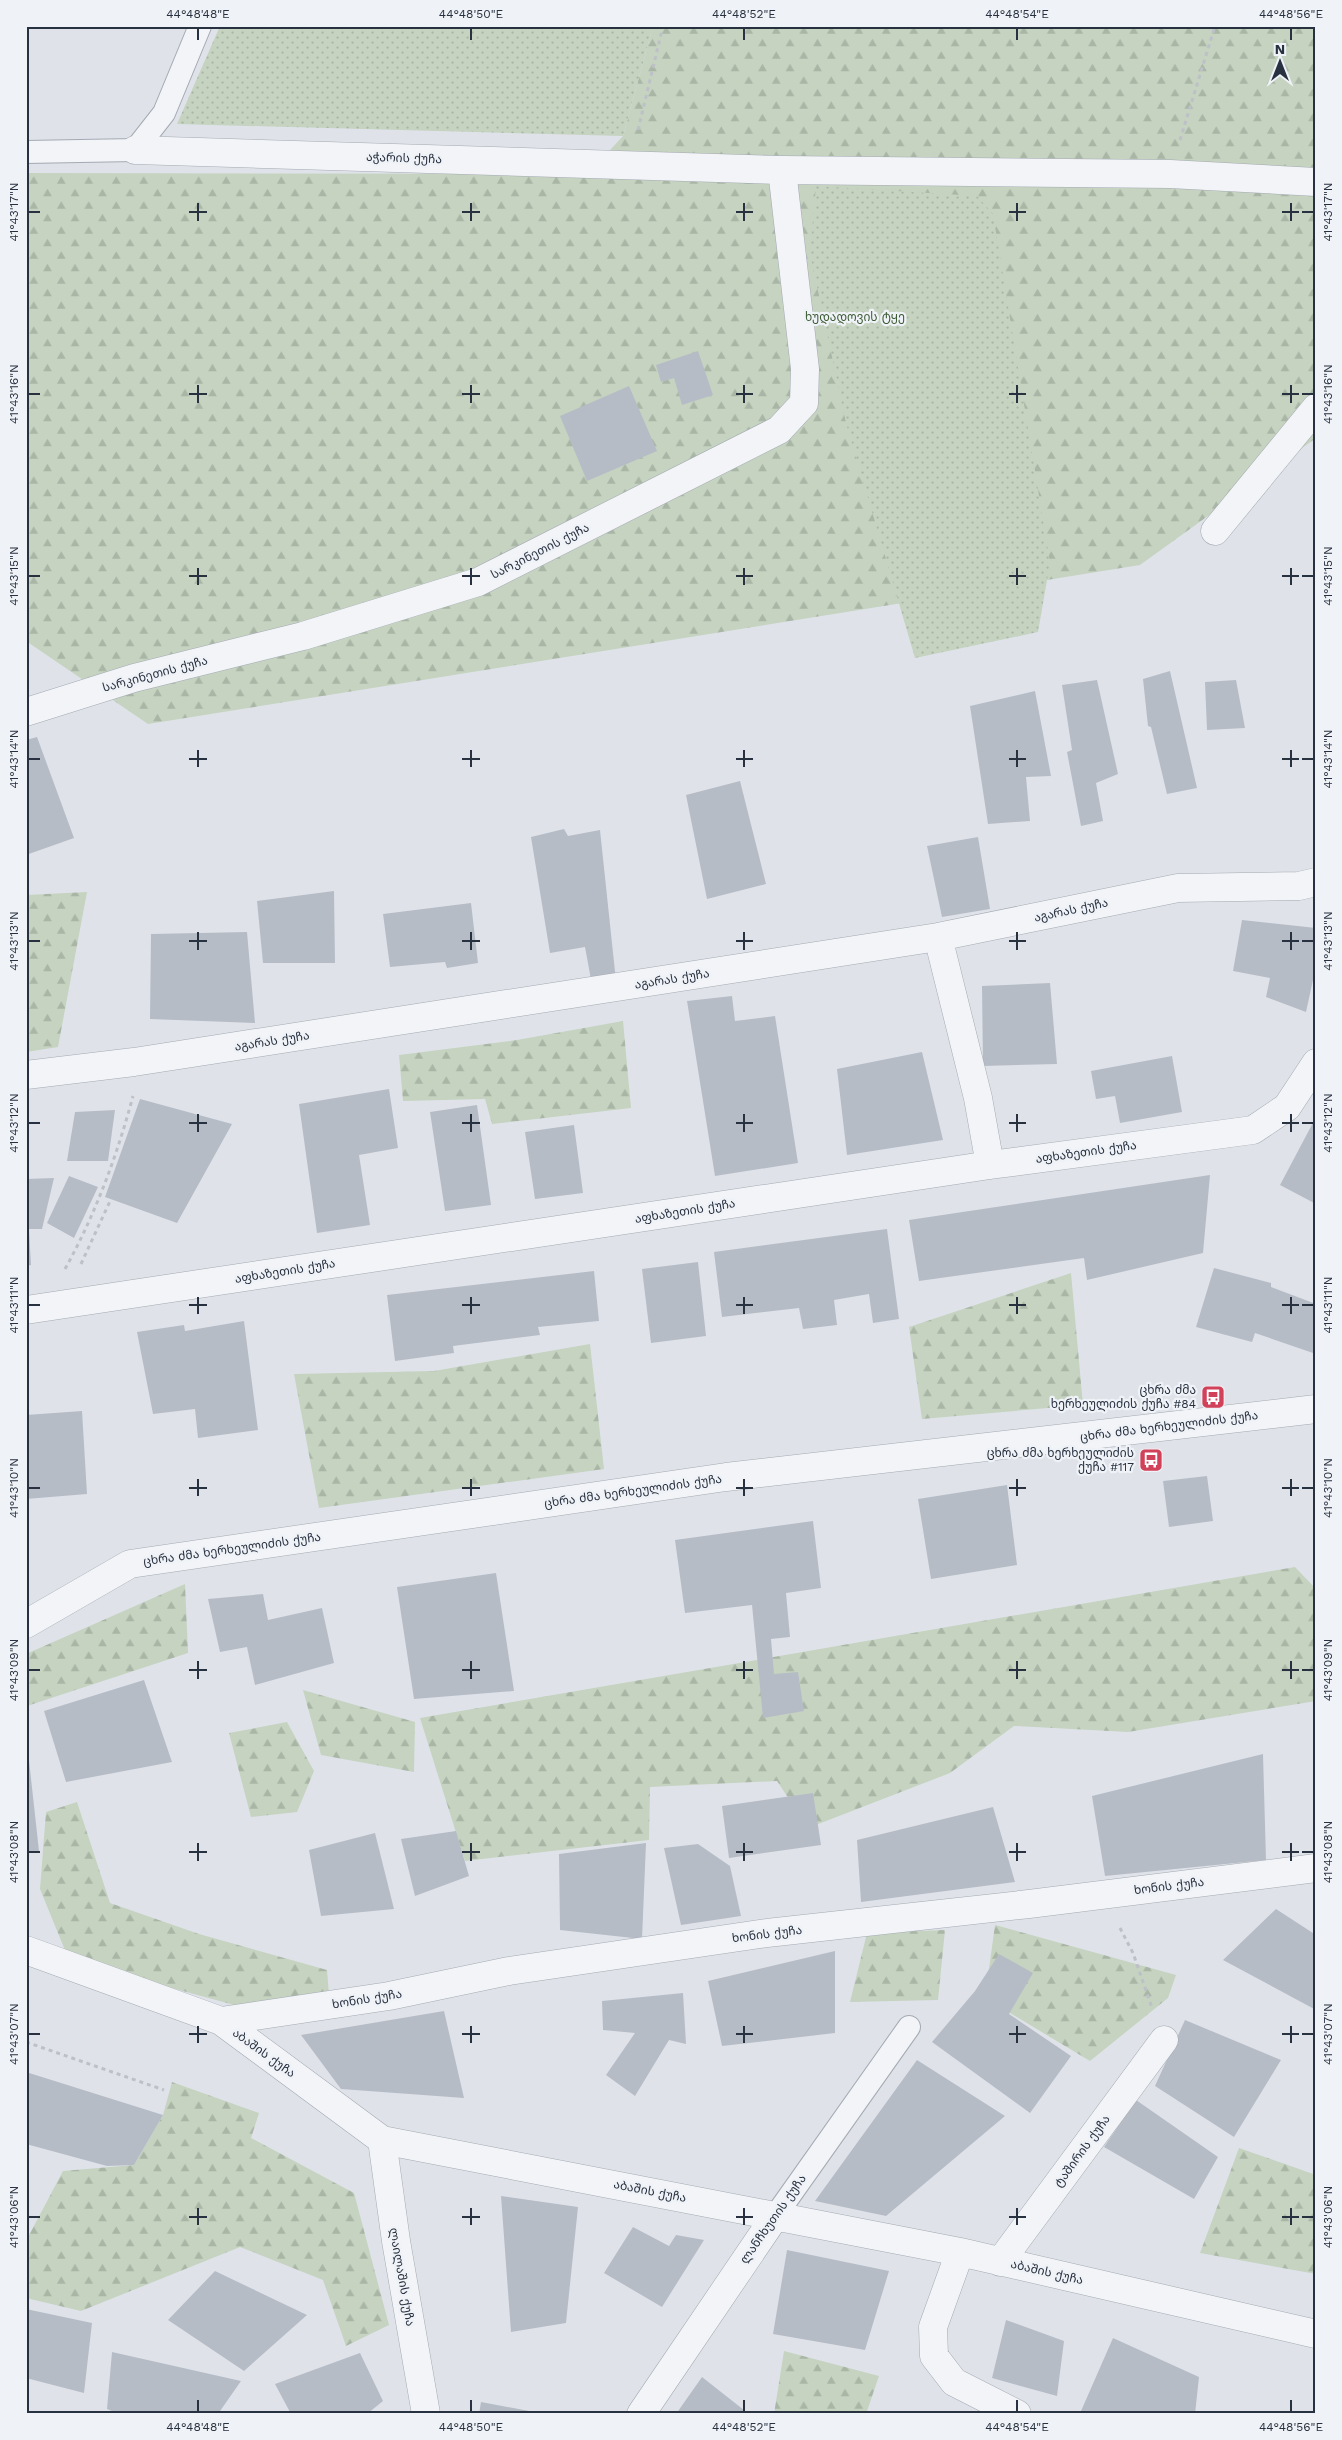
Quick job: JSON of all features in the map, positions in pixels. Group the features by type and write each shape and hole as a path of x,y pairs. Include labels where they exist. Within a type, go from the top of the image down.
{"street":[{"name":"აჭარის ქუჩა","path":"134,150 782,170 1170,174 1316,182"},
{"name":"სარკინეთის ქუჩა","path":"26,712 134,678 303,636 478,582 778,430 804,403 805,369 782,170"},
{"path":"1215,531 1316,408"},
{"name":"აგარას ქუჩა","path":"26,1075 134,1062 938,938 1178,888 1299,886 1316,882"},
{"path":"938,938 978,1098 990,1165"},
{"name":"აფხაზეთის ქუჩა","path":"26,1310 990,1165 1253,1130 1287,1107 1316,1063"},
{"name":"ცხრა ძმა ხერხეულიძის ქუჩა","path":"26,1624 130,1564 726,1477 1316,1409"},
{"name":"ხონის ქუჩა","path":"220,2021 389,1996 509,1971 767,1933 1029,1904 1316,1868"},
{"name":"აბაშის ქუჩა","path":"26,1950 220,2021 382,2140 960,2252 1316,2334"},
{"name":"ტაშირის ქუჩა","path":"1000,2262 1164,2040"},
{"name":"ლაილაშის ქუჩა","path":"382,2140 396,2241 426,2414"},
{"name":"ლანჩხუთის ქუჩა","path":"641,2414 776,2215"},
{"path":"960,2252 933,2327 934,2356 954,2382 1017,2414"}],"lane":[{"path":"134,150 164,113 200,26"},
{"name":"აჭარის ქუჩა","path":"26,152 134,150"},
{"name":"ლანჩხუთის ქუჩა","path":"776,2215 909,2027"}],"path":[{"path":"630,165 663,26"},
{"path":"1170,174 1215,26"},
{"path":"70,1261 103,1189 134,1093"},
{"path":"81,1264 111,1199"},
{"path":"1117,1920 1133,1953 1164,2040"},
{"path":"26,2042 164,2090"}],"green space":[{"path":"220,26 653,26 623,136 177,124"},
{"name":"ხუდადოვის ტყე","path":"653,26 1316,26 1316,438 1140,565 148,724 26,641 26,173 588,174 623,136"},
{"path":"816,186 977,196 993,214 1050,563 1038,632 915,658 846,423 810,253"},
{"path":"87,892 58,1047 26,1052 26,895"},
{"path":"623,1021 631,1108 492,1124 485,1099 403,1101 399,1055 517,1040"},
{"path":"1071,1273 1083,1405 922,1419 909,1327"},
{"path":"590,1344 604,1469 319,1508 294,1374 434,1371"},
{"path":"1295,1567 1316,1589 1316,1701 1128,1732 1014,1726 950,1773 808,1828 777,1781 650,1787 649,1840 465,1861 420,1718"},
{"path":"185,1584 188,1653 27,1706 26,1654"},
{"path":"303,1690 415,1722 414,1772 321,1755"},
{"path":"287,1722 314,1771 297,1812 251,1817 229,1733"},
{"path":"77,1802 110,1903 199,1934 327,1970 329,1995 238,2006 69,1960 40,1889 46,1812"},
{"path":"995,1925 1176,1975 1168,1998 1090,2061 985,1998"},
{"path":"945,1930 938,2000 850,2002 867,1933"},
{"path":"172,2082 259,2113 251,2138 354,2193 389,2325 346,2346 323,2280 240,2247 81,2311 26,2298 26,2241 63,2171 134,2165 163,2115"},
{"path":"1239,2148 1316,2175 1316,2274 1200,2253"},
{"path":"784,2351 879,2376 866,2414 774,2414"}],"building":[{"path":"698,351 713,395 682,405 674,378 661,382 656,365"},
{"path":"629,386 657,451 587,481 560,416"},
{"path":"1170,671 1197,788 1167,794 1151,727 1148,726 1143,679"},
{"path":"1097,680 1118,774 1096,783 1103,821 1081,826 1067,752 1072,750 1062,685"},
{"path":"1236,680 1245,728 1207,730 1205,682"},
{"path":"1035,691 1051,776 1026,777 1030,821 988,824 970,706"},
{"path":"37,737 74,838 26,855 26,740"},
{"path":"740,781 766,884 707,899 686,795"},
{"path":"564,829 568,836 600,830 616,981 592,985 585,947 550,953 531,837"},
{"path":"978,837 990,909 942,917 927,846"},
{"path":"334,891 335,963 263,963 257,901"},
{"path":"471,903 478,963 447,968 445,962 390,967 383,914"},
{"path":"1242,920 1316,928 1316,966 1306,1012 1266,997 1270,978 1233,971"},
{"path":"247,932 255,1023 150,1019 151,934"},
{"path":"1050,983 1057,1064 983,1066 982,986"},
{"path":"732,996 735,1021 775,1016 798,1163 715,1176 687,1001"},
{"path":"922,1052 943,1140 847,1155 837,1069"},
{"path":"1172,1056 1182,1112 1120,1123 1115,1096 1096,1099 1091,1071"},
{"path":"389,1089 398,1148 359,1155 370,1225 317,1233 299,1104"},
{"path":"140,1099 232,1124 177,1223 105,1197"},
{"path":"477,1105 491,1205 445,1211 430,1112"},
{"path":"115,1110 108,1161 67,1161 75,1112"},
{"path":"1316,1117 1316,1204 1280,1185"},
{"path":"574,1125 583,1193 535,1199 525,1132"},
{"path":"1210,1175 1203,1253 1087,1280 1084,1258 919,1281 909,1220"},
{"path":"69,1176 98,1187 74,1238 47,1223"},
{"path":"54,1178 42,1229 29,1229 31,1265 26,1266 26,1179"},
{"path":"887,1229 899,1319 873,1323 869,1294 834,1300 837,1325 803,1329 799,1308 722,1317 714,1252"},
{"path":"698,1262 706,1336 651,1343 642,1269"},
{"path":"1214,1268 1271,1283 1271,1287 1316,1304 1316,1354 1255,1333 1252,1342 1196,1327"},
{"path":"594,1271 599,1321 538,1327 540,1335 453,1346 454,1353 395,1361 387,1295"},
{"path":"244,1321 258,1430 198,1438 195,1409 153,1414 137,1332 184,1325 185,1331"},
{"path":"82,1411 87,1494 26,1499 26,1415"},
{"path":"1207,1476 1213,1521 1169,1527 1163,1481"},
{"path":"1007,1485 1017,1565 931,1579 918,1499"},
{"path":"813,1521 821,1588 786,1593 790,1637 771,1639 774,1674 798,1672 804,1711 763,1718 752,1605 685,1613 675,1540"},
{"path":"496,1573 514,1691 414,1699 397,1587"},
{"path":"263,1594 268,1620 322,1608 334,1663 255,1685 247,1647 220,1652 208,1599"},
{"path":"144,1680 172,1762 66,1782 44,1711"},
{"path":"26,1733 39,1851 26,1853"},
{"path":"1263,1754 1266,1860 1105,1876 1092,1796"},
{"path":"813,1793 821,1845 729,1858 722,1806"},
{"path":"993,1807 1015,1882 861,1902 857,1840"},
{"path":"456,1831 469,1876 415,1896 401,1839"},
{"path":"375,1833 394,1909 321,1916 309,1850"},
{"path":"646,1843 642,1939 560,1930 559,1854"},
{"path":"698,1844 730,1866 741,1916 681,1925 664,1848"},
{"path":"1276,1909 1316,1935 1316,2010 1223,1960"},
{"path":"835,1951 835,2033 722,2046 708,1981"},
{"path":"999,1954 1033,1973 1009,2014 1071,2056 1030,2113 932,2042 975,1991"},
{"path":"683,1993 686,2044 669,2040 635,2096 606,2075 635,2033 603,2030 602,2001"},
{"path":"444,2011 464,2098 341,2089 301,2035"},
{"path":"1185,2020 1281,2060 1234,2137 1155,2086"},
{"path":"917,2060 1005,2116 886,2216 815,2201"},
{"path":"26,2072 163,2115 134,2165 107,2166 26,2144"},
{"path":"1136,2100 1218,2157 1194,2199 1104,2147"},
{"path":"501,2196 578,2207 566,2323 511,2332"},
{"path":"633,2227 669,2246 676,2235 704,2240 662,2307 604,2273"},
{"path":"787,2250 889,2271 865,2350 773,2334"},
{"path":"215,2271 307,2315 244,2371 168,2320"},
{"path":"26,2309 92,2323 84,2393 26,2378"},
{"path":"1006,2320 1064,2341 1057,2396 992,2378"},
{"path":"1113,2338 1199,2377 1195,2414 1090,2414 1081,2411"},
{"path":"112,2352 241,2381 218,2414 119,2414 107,2409"},
{"path":"360,2353 383,2401 367,2414 291,2414 275,2384"},
{"path":"702,2377 749,2414 676,2414"},
{"path":"481,2402 540,2413 540,2414 479,2414"}],"place":[{"name":"ცხრა ძმა ხერხეულიძის ქუჩა #84","path":"1213,1397"},
{"name":"ცხრა ძმა ხერხეულიძის ქუჩა #117","path":"1151,1460"}]}
